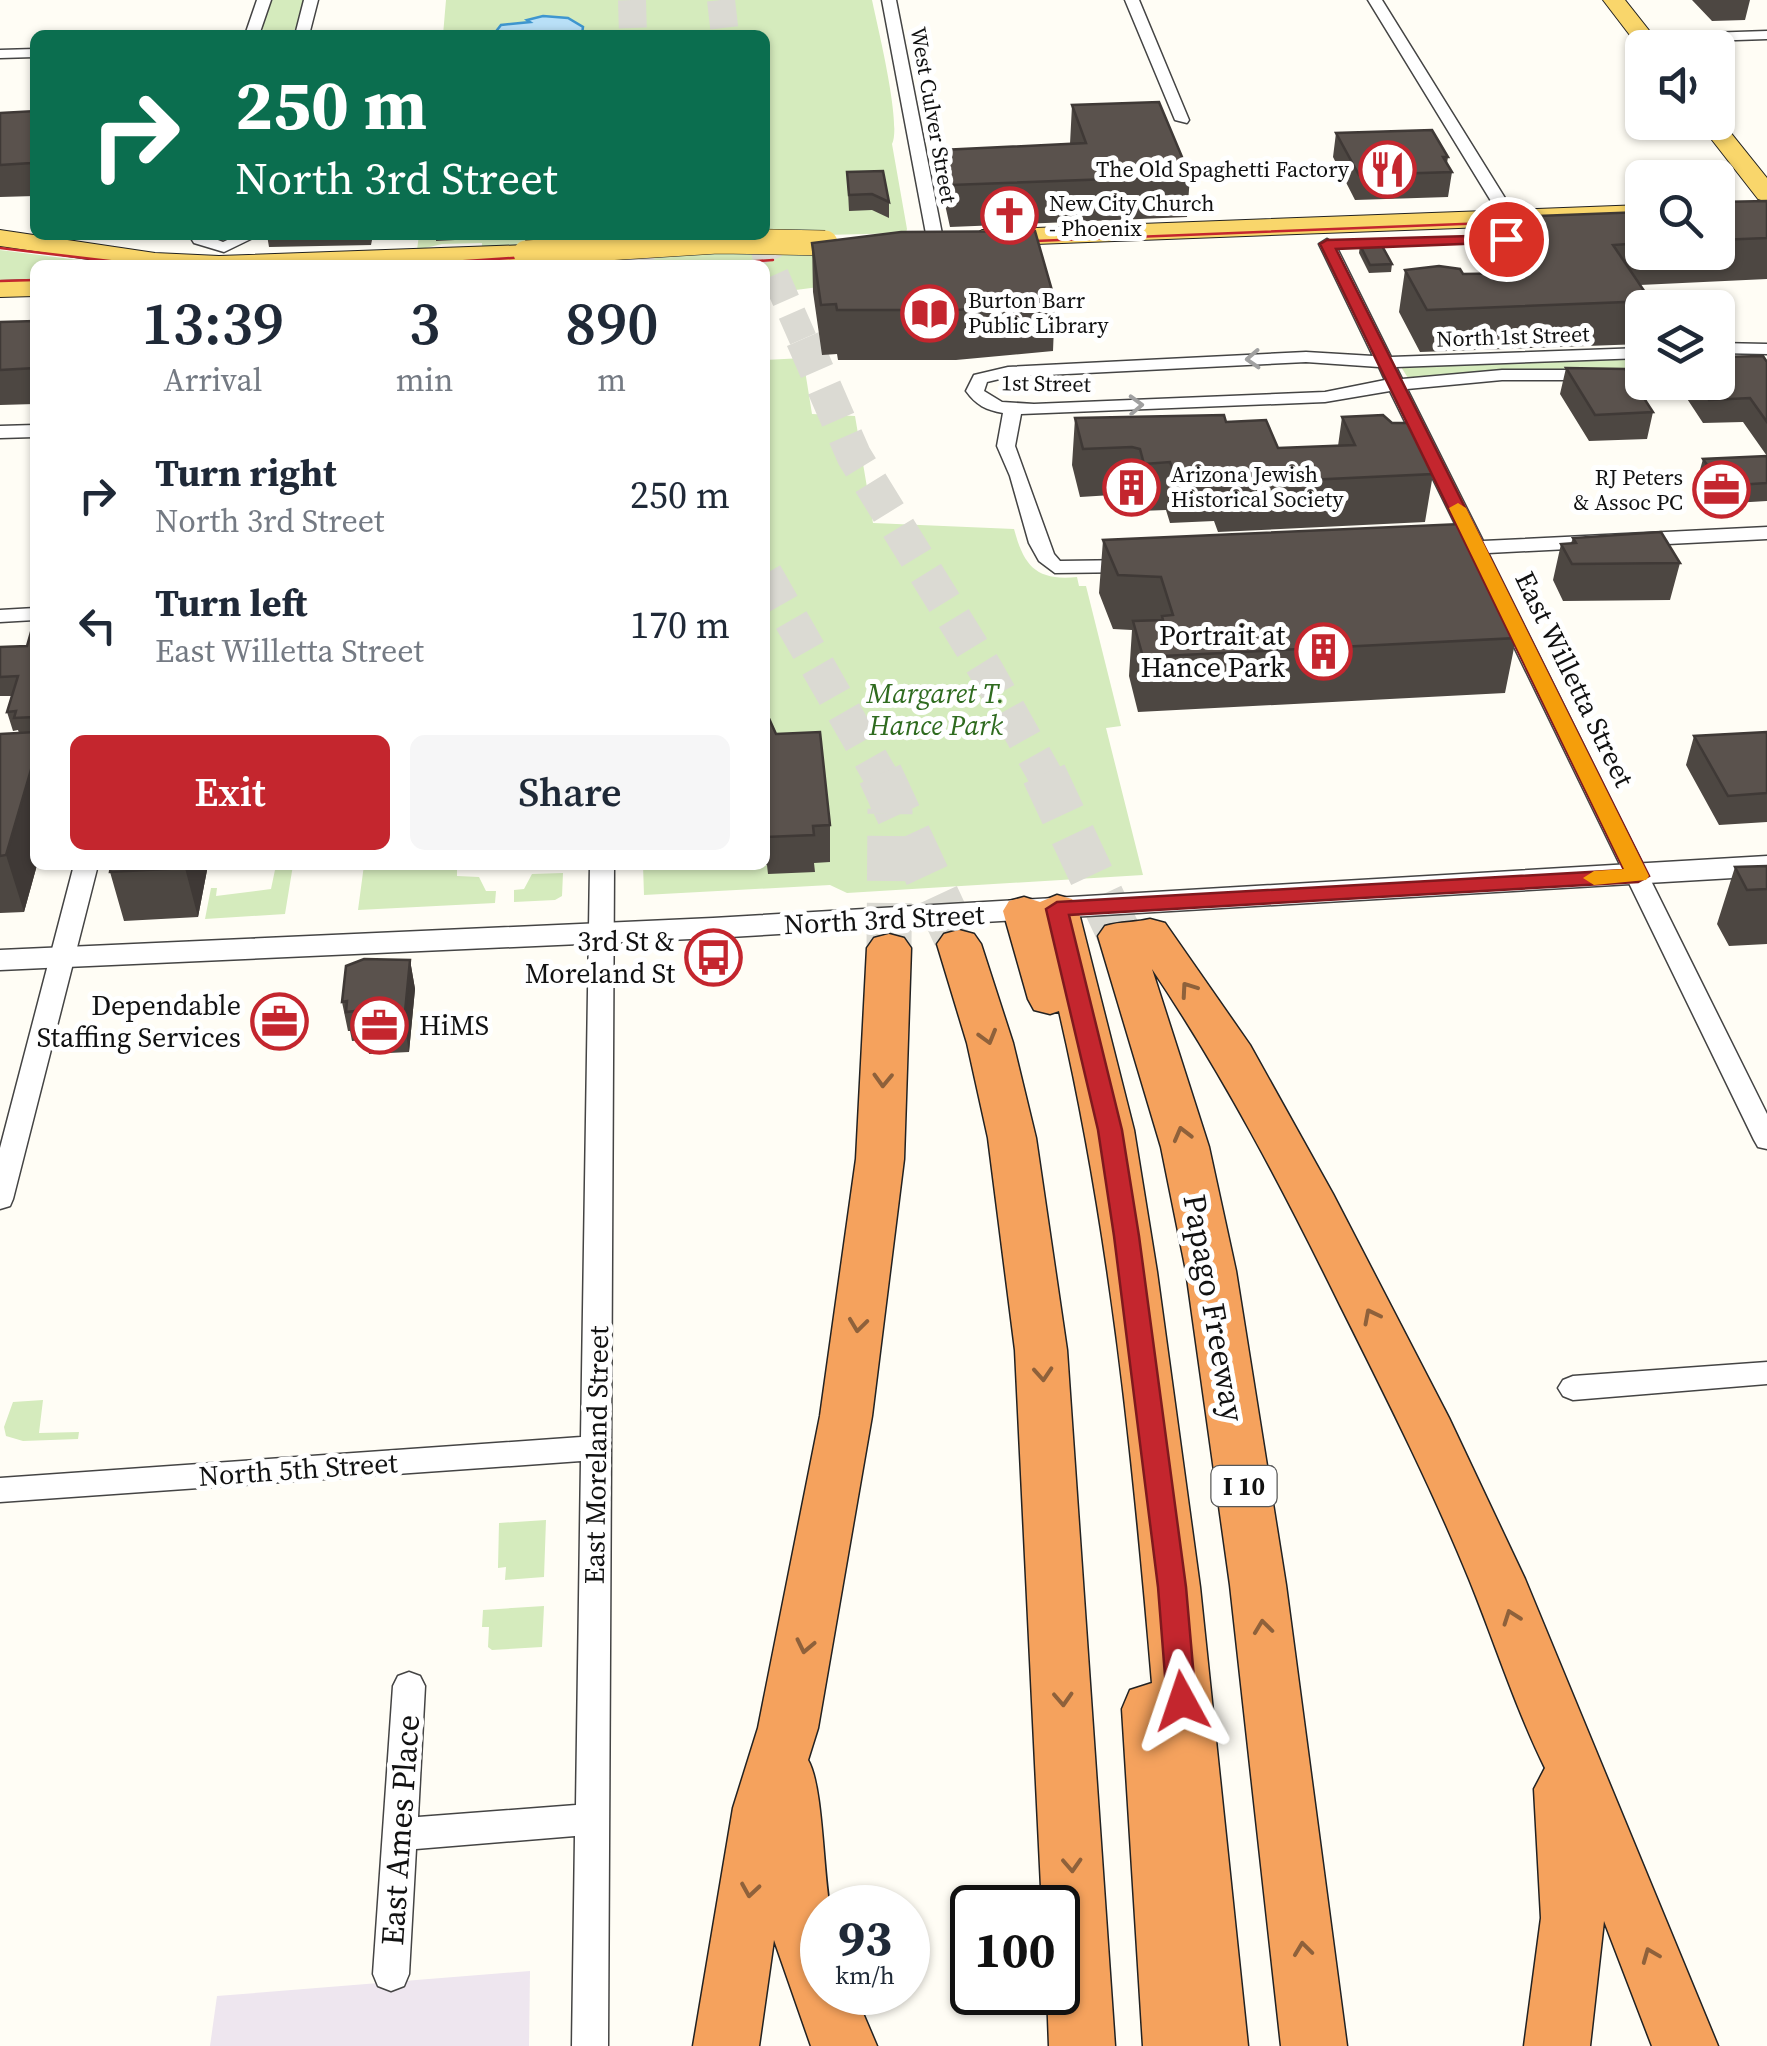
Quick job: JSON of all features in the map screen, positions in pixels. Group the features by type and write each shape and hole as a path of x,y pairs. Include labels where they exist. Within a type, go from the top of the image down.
{"highway":[{"path":"1040,910 1088,1137 1110,1272 1143,1588 1176,2046"},
{"path":"1040,910 1110,1130 1132,1272 1172,1587 1215,2046"},
{"name":"Papago Freeway","path":"1314,2046 1258,1585 1214,1288 1135,934 1227,1045 1309,1194 1422,1418 1497,1579 1546,1709"},
{"path":"960,944 990,1042 1012,1138 1041,1350 1082,2046"},
{"path":"726,2046 763,1808 788,1728 816,1598 846,1416 880,1159 889,948"},
{"path":"1546,1709 1564,1787 1576,1887 1574,1942 1558,2046"},
{"path":"1546,1709 1574,1765 1685,2046"},
{"path":"788,1728 787,1800 794,1886 810,1959 844,2046"}],"main road":[{"path":"1614,0 1638,30"},
{"path":"1722,140 1762,202"},
{"path":"924,246 1625,214"},
{"path":"924,246 1327,244 1625,235"},
{"path":"0,238 30,239"},
{"path":"45,240 155,260 526,253 699,242 837,253 770,266"},
{"path":"0,289 30,288"}],"street":[{"path":"254,30 264,0"},
{"path":"303,30 311,0"},
{"name":"West Culver Street","path":"889,0 924,246"},
{"path":"1132,0 1182,120"},
{"path":"1375,0 1510,219"},
{"path":"1735,36 1767,34"},
{"path":"0,54 30,53"},
{"path":"200,240 221,256 244,240"},
{"name":"East Willetta Street","path":"1327,244 1767,1140"},
{"path":"1735,349 1767,350"},
{"name":"North 1st Street","path":"1385,362 1625,355"},
{"name":"1st Street","path":"1385,362 1306,357 1008,372 987,375 976,384 975,391 984,403 1013,409 1326,397 1397,386"},
{"name":"1st Street","path":"1306,357 1327,360 1348,372 1350,384 1344,393"},
{"path":"1735,368 1767,366"},
{"name":"North 1st Street","path":"1397,386 1502,375 1625,375"},
{"path":"1013,409 1006,446 1019,466 1042,556 1056,567 1162,564"},
{"path":"0,432 30,431"},
{"path":"1446,548 1767,534"},
{"path":"0,616 30,614"},
{"name":"North 3rd Street","path":"0,960 1040,910 1767,866"},
{"path":"0,1199 85,870"},
{"name":"East Moreland Street","path":"590,2046 602,870"},
{"path":"1573,1388 1767,1373"},
{"name":"North 5th Street","path":"0,1490 596,1448"},
{"name":"East Ames Place","path":"391,1974 409,1686"},
{"path":"400,1834 593,1819"}],"shaded area":[{"path":"530,1971 529,2046 210,2046 217,1996"}],"green space":[{"path":"269,0 306,0 296,30 262,29"},
{"path":"446,0 872,0 891,96 892,144 906,233 825,235 834,285 770,293 770,260 481,260 482,243 442,244 417,250 418,240 770,240 770,30 443,30"},
{"path":"0,250 79,260 30,260 30,279 0,280"},
{"name":"Margaret T. Hance Park","path":"803,358 812,414 855,416 873,523 1014,529 1022,553 1034,568 1051,576 1077,577 1079,586 1086,586 1121,726 1106,728 1143,875 847,893 830,885 644,895 643,870 770,870 770,360"},
{"path":"1625,358 1625,372 1408,378 1401,367"},
{"path":"275,870 292,870 285,914 205,919 211,888 217,888 216,896 271,889"},
{"path":"363,870 457,870 457,876 479,877 486,891 496,891 495,903 358,910"},
{"path":"563,873 562,896 555,900 514,902 514,890 524,889 532,874"},
{"path":"43,1400 39,1433 79,1432 78,1439 23,1441 6,1436 4,1427 13,1402"},
{"path":"546,1520 544,1577 505,1580 506,1567 498,1568 499,1523"},
{"path":"544,1606 542,1647 488,1647 489,1627 482,1627 483,1610"}],"water":[{"path":"543,16 568,18 583,30 497,30 501,25 530,22 527,20"}],"building":[{"path":"1159,102 1190,176 951,185 942,150 1086,143 1072,105"},
{"path":"30,111 30,163 0,165 0,113"},
{"path":"1432,130 1452,172 1359,175 1336,133"},
{"path":"883,171 889,202 872,194 849,195 847,172"},
{"path":"1767,201 1767,238 1735,239 1735,202"},
{"path":"1625,213 1625,244 1613,245 1625,263 1625,270 1630,270 1644,290 1625,290 1625,302 1427,310 1405,270 1439,266 1460,269 1463,274 1521,273 1487,218"},
{"path":"1035,231 1055,301 957,310 837,310 836,304 821,305 812,243 901,232"},
{"path":"1381,244 1392,264 1370,265 1360,245"},
{"path":"30,321 30,368 0,370 0,322"},
{"path":"1763,356 1767,362 1767,422 1750,398 1735,399 1735,357"},
{"path":"1566,368 1625,369 1625,400 1645,400 1653,412 1595,415"},
{"path":"1224,415 1226,422 1266,420 1278,448 1355,445 1342,417 1383,415 1392,423 1408,423 1433,474 1223,484 1219,473 1175,475 1170,462 1144,464 1140,449 1132,447 1083,449 1075,418"},
{"path":"1767,456 1767,483 1721,486 1703,459"},
{"path":"1461,524 1516,638 1143,657 1133,621 1163,620 1162,616 1173,615 1161,577 1118,575 1103,540"},
{"path":"1661,532 1680,563 1572,564 1561,544 1576,543 1573,538"},
{"path":"30,636 30,717 14,718 16,711 7,712 18,676 0,677 0,647 27,646"},
{"path":"770,721 776,734 820,732 830,825 813,826 814,835 770,837"},
{"path":"30,732 30,773 6,855 0,856 0,734"},
{"path":"1767,732 1767,793 1728,796 1694,736"},
{"path":"1767,866 1767,889 1747,890 1735,867"},
{"path":"364,959 410,960 404,1022 364,1025 365,1010 346,1012 347,1001 342,1002 346,966"}],"tunnel":[{"path":"632,0 633,30"},
{"path":"721,0 724,30"},
{"path":"639,240 641,260"},
{"path":"763,240 768,260"},
{"path":"770,264 804,341"},
{"path":"803,339 854,456 987,672 1046,777"},
{"path":"770,583 881,777"},
{"path":"880,774 959,944"},
{"path":"1044,774 1120,936"},
{"path":"889,948 890,809"}],"tram line":[{"path":"1008,242 1513,222"},
{"path":"482,260 659,248 838,247"},
{"path":"0,248 101,260"},
{"path":"0,281 30,280"}],"slow traffic":[{"path":"1458,508 1638,876 1594,878"}],"place":[{"name":"The Old Spaghetti Factory","path":"1388,169"},
{"name":"New City Church - Phoenix","path":"1010,216"},
{"name":"Burton Barr Public Library","path":"929,313"},
{"name":"Arizona Jewish Historical Society","path":"1132,487"},
{"name":"RJ Peters & Assoc PC","path":"1722,490"},
{"name":"Portrait at Hance Park","path":"1324,651"},
{"name":"3rd St & Moreland St","path":"714,957"},
{"name":"Dependable Staffing Services","path":"280,1021"},
{"name":"HiMS","path":"380,1025"}],"route":[{"path":"1182,1701 1172,1587 1127,1236 1110,1130 1057,909 1638,876 1327,244 1506,239"}]}
